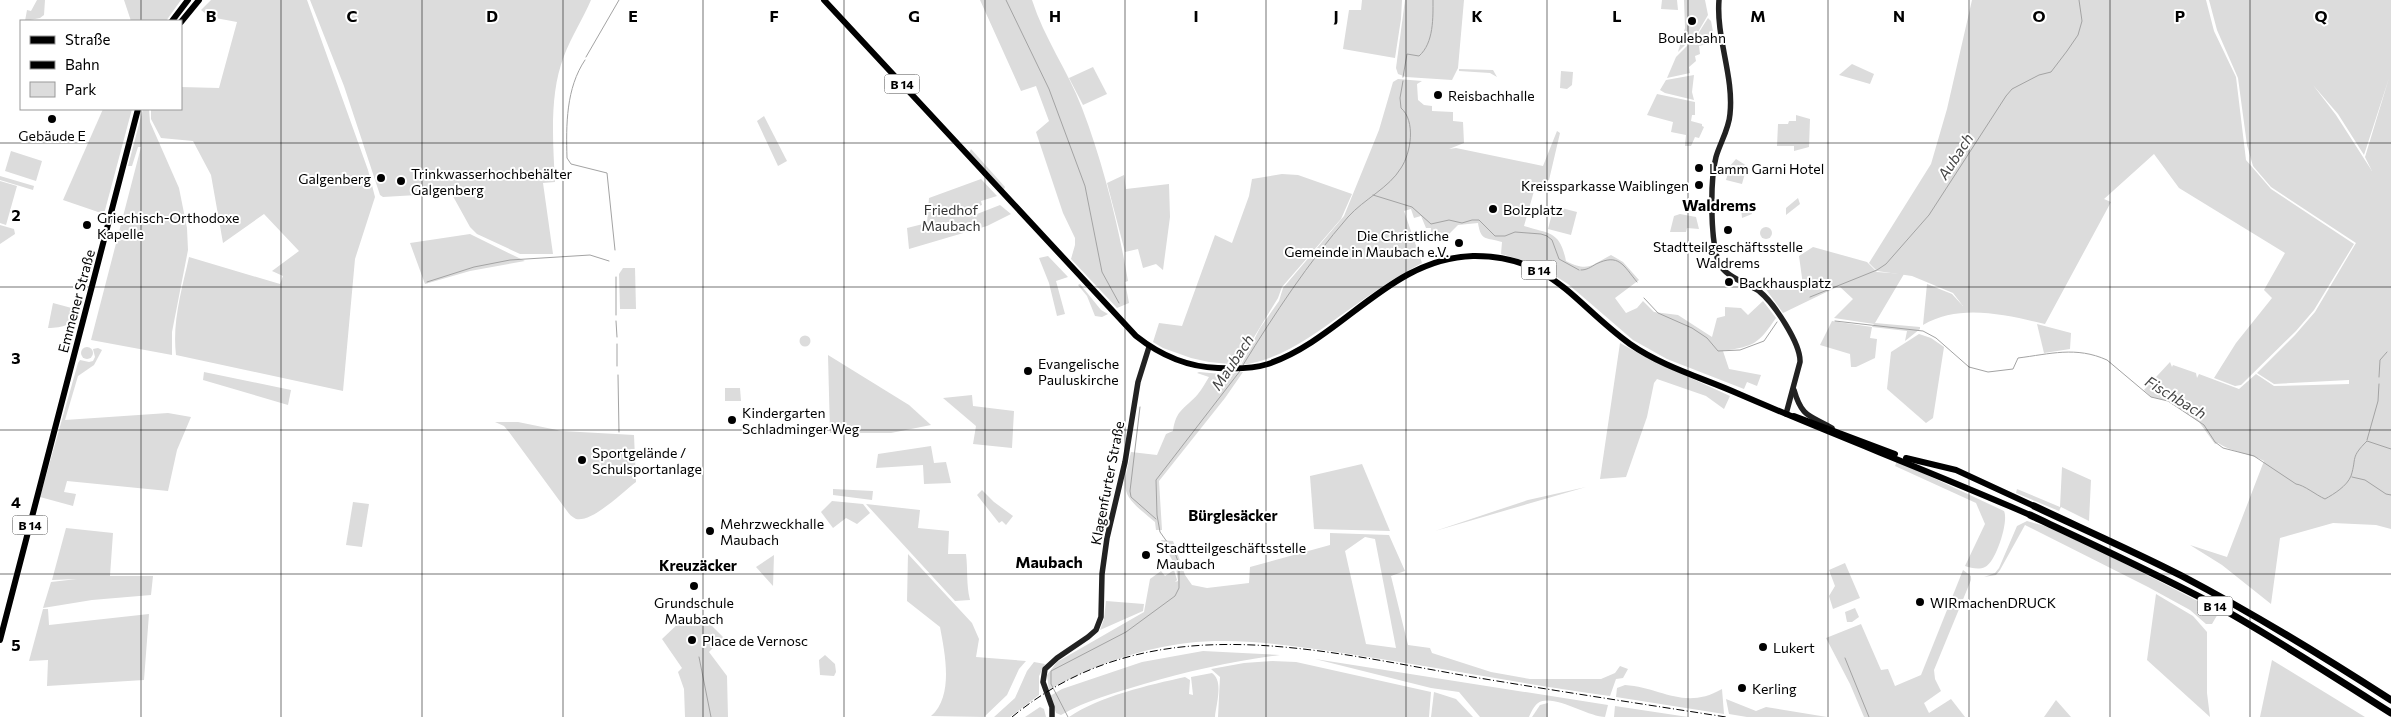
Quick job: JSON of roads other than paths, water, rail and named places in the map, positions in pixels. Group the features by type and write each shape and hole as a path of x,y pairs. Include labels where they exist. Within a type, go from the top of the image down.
{"highway":[{"name":"B 14","path":"2034,506 2151,561 2208,591 2304,645 2391,700"},
{"name":"B 14","path":"2030,515 2142,567 2216,606 2286,646 2391,713"}],"main road":[{"path":"173,20 188,0"},
{"path":"182,21 199,0"},
{"name":"B 14","path":"824,0 1094,293 1136,336 1149,347 1180,361 1196,366 1236,369 1269,363 1290,354 1386,288 1418,269 1458,258 1493,257 1514,260 1549,276 1562,285 1631,344 1658,360 2030,515"},
{"name":"Emmener Straße","path":"0,640 140,110"},
{"name":"B 14","path":"1786,414 1802,417 1832,428 1911,460 1956,470 2034,506"},
{"path":"2018,510 2022,500"}],"street":[{"path":"1714,0 1718,9"},
{"path":"1719,0 1718,9 1730,114 1716,157 1714,172 1713,206 1716,253 1720,266 1760,292 1796,342 1800,362 1786,414"},
{"name":"Klagenfurter Straße","path":"1052,717 1052,707 1043,682 1045,669 1096,630 1101,617 1102,574 1107,538 1125,462 1135,397 1149,347"},
{"path":"1794,390 1802,411 1811,418 1832,428"}],"waterway":[{"path":"586,57 619,0"},
{"path":"1006,0 1049,89 1085,186 1102,272 1119,303"},
{"path":"1403,77 1407,54 1419,56 1428,44 1432,30 1433,0"},
{"name":"Aubach","path":"1810,297 1877,270 1886,264 1929,215 2006,96 2012,89 2039,75 2051,72 2067,51 2078,35 2082,21 2079,0"},
{"path":"585,60 574,82 568,107 567,158 571,164 607,173 615,250"},
{"name":"Maubach","path":"1243,365 1292,289 1333,234 1354,211 1390,182 1401,168 1407,154 1410,137 1409,121 1401,108 1400,98 1403,81"},
{"name":"Maubach","path":"1373,195 1412,207 1431,224 1449,220 1462,223 1479,220 1495,236 1505,236 1515,232 1547,236 1552,240 1559,259 1579,270"},
{"path":"427,282 474,267 510,260 590,255 609,261"},
{"name":"Maubach","path":"1581,270 1604,261 1615,260 1620,262 1637,282"},
{"path":"616,277 616,315"},
{"name":"Maubach","path":"1644,298 1658,313 1692,328 1707,338 1718,351 1740,350 1764,341 1777,322"},
{"path":"616,321 617,337"},
{"name":"Fischbach","path":"1835,321 1923,331 1936,338 1969,367 1988,372 2013,369 2018,358 2063,352 2085,353 2096,356 2107,360 2151,397 2168,401 2204,425 2215,442 2223,448 2254,456 2296,484 2325,499 2347,483 2351,476 2356,455 2367,441 2391,449"},
{"path":"617,344 617,366"},
{"path":"2379,377 2380,360 2387,352"},
{"name":"Maubach","path":"1068,717 1051,684 1051,671 1126,632 1175,596 1179,588 1179,564 1175,553 1160,532 1157,515 1156,480 1240,371"},
{"path":"618,375 619,432"},
{"path":"2367,440 2378,401 2379,384"},
{"path":"1140,407 1130,491 1131,497 1156,519"},
{"path":"2352,477 2365,480 2386,494 2391,495"},
{"path":"699,657 711,717"},
{"name":"Maubach","path":"1845,658 1869,717"}],"railway":[{"path":"1012,717 1065,682 1120,659 1176,648 1235,644 1294,648 1354,656 1726,717"}],"place":[{"name":"Boulebahn","path":"1692,21"},
{"name":"Reisbachhalle","path":"1438,95"},
{"name":"Gebäude E","path":"52,119"},
{"name":"Lamm Garni Hotel","path":"1699,168"},
{"name":"Galgenberg","path":"381,178"},
{"name":"Trinkwasserhochbehälter Galgenberg","path":"401,181"},
{"name":"Kreissparkasse Waiblingen","path":"1699,185"},
{"name":"Bolzplatz","path":"1493,209"},
{"name":"Griechisch-Orthodoxe Kapelle","path":"87,225"},
{"name":"Stadtteilgeschäftsstelle Waldrems","path":"1728,230"},
{"name":"Die Christliche Gemeinde in Maubach e.V.","path":"1459,243"},
{"name":"Backhausplatz","path":"1729,282"},
{"name":"Evangelische Pauluskirche","path":"1028,371"},
{"name":"Kindergarten Schladminger Weg","path":"732,420"},
{"name":"Sportgelände / Schulsportanlage","path":"582,460"},
{"name":"Mehrzweckhalle Maubach","path":"710,531"},
{"name":"Stadtteilgeschäftsstelle Maubach","path":"1146,555"},
{"name":"Grundschule Maubach","path":"694,586"},
{"name":"WIRmachenDRUCK","path":"1920,602"},
{"name":"Place de Vernosc","path":"692,640"},
{"name":"Lukert","path":"1763,647"},
{"name":"Kerling","path":"1742,688"}],"district":[{"name":"Waldrems","path":"1719,204"},
{"name":"Bürglesäcker","path":"1233,515"},
{"name":"Maubach","path":"1049,561"},
{"name":"Kreuzäcker","path":"698,565"}],"park label":[{"name":"Friedhof Maubach","path":"951,217"}]}
